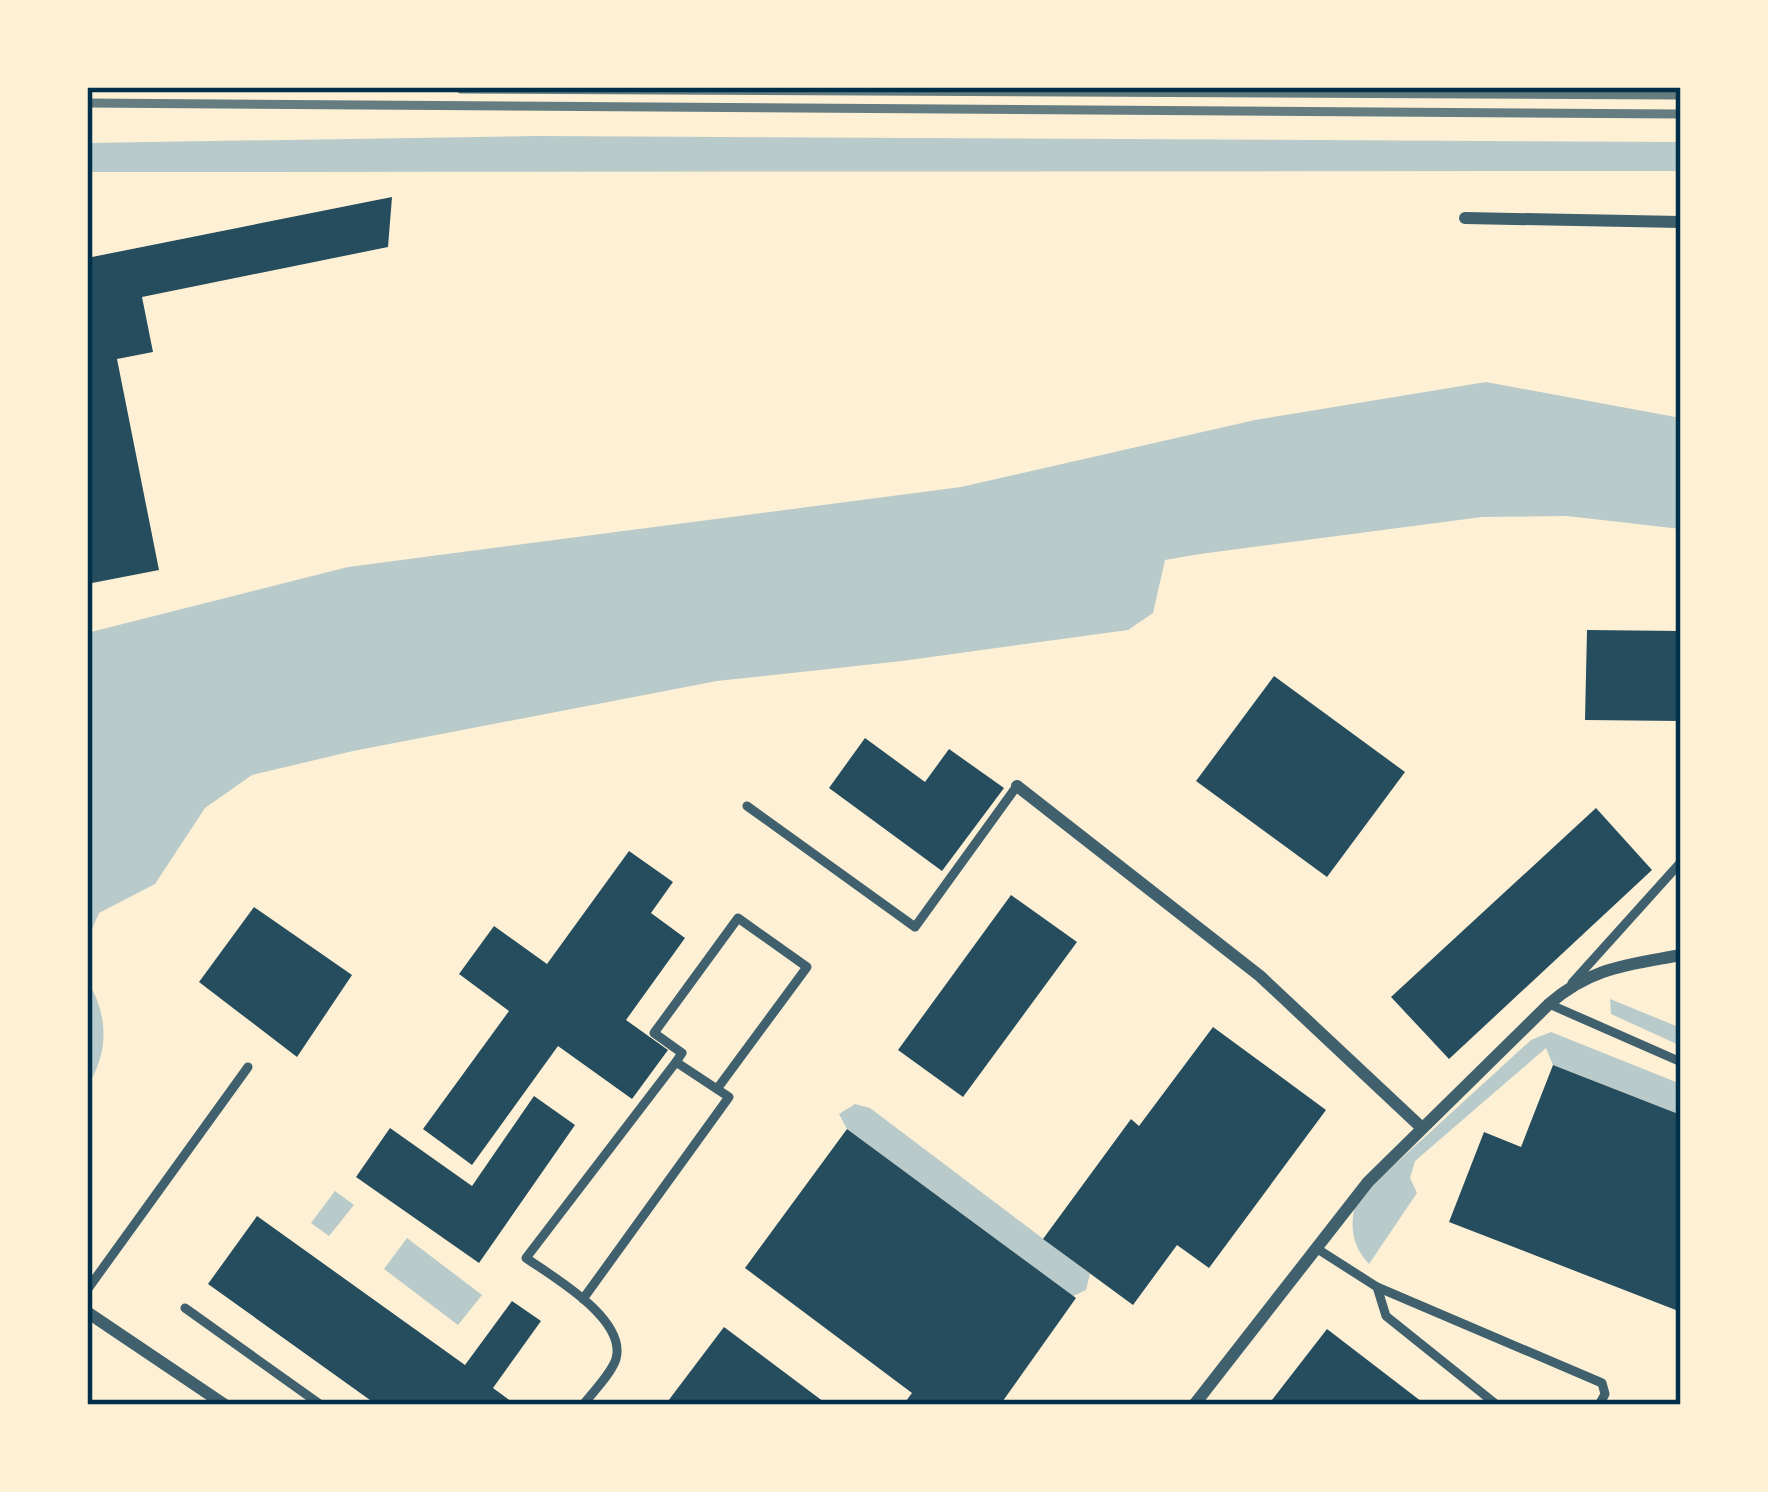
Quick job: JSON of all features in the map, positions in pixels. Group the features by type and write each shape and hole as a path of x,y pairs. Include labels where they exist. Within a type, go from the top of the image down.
{"street":[{"path":"1465,218 1681,222"},
{"path":"1017,786 1260,976 1422,1128"},
{"path":"1194,1405 1368,1182 1549,1004 1572,983 1606,968 1681,955"},
{"path":"87,1312 225,1405"}],"lane":[{"path":"748,806 915,927 1017,786"},
{"path":"1572,983 1681,862"},
{"path":"583,1405 616,1361 617,1342 596,1308 526,1258 676,1062 682,1052 654,1033 738,918 807,967 718,1089"},
{"path":"1549,1004 1681,1062"},
{"path":"583,1299 729,1097 676,1062"},
{"path":"87,1290 248,1067"},
{"path":"1316,1248 1376,1287 1602,1383 1605,1394 1599,1405"},
{"path":"1376,1287 1387,1316 1497,1405"},
{"path":"185,1308 321,1405"}],"shaded area":[{"path":"537,136 1681,142 1681,171 87,172 87,143"},
{"path":"1486,382 1681,418 1681,529 1567,516 1482,517 1165,560 1153,613 1128,630 717,681 252,775 205,808 155,884 99,913 87,940 87,633 348,567 961,487 1255,420"},
{"path":"87,980 104,1034 87,1087"},
{"path":"1610,999 1681,1028 1681,1046 1611,1014"},
{"path":"1551,1032 1681,1084 1681,1115 1553,1065 1546,1048 1415,1161 1410,1178 1417,1193 1369,1264 1353,1233 1357,1199 1531,1040"},
{"path":"855,1104 870,1108 1090,1274 1086,1290 1073,1296 847,1129 839,1114"},
{"path":"335,1191 354,1205 329,1236 311,1223"},
{"path":"407,1238 482,1295 458,1325 384,1269"}],"building":[{"path":"392,197 388,247 142,297 153,352 117,359 159,570 87,584 87,258"},
{"path":"1587,630 1681,631 1681,721 1585,720"},
{"path":"1274,676 1405,772 1327,877 1196,781"},
{"path":"865,738 925,782 949,749 1004,788 942,871 829,788"},
{"path":"1596,808 1652,870 1449,1059 1391,997"},
{"path":"629,851 673,882 651,913 685,938 626,1020 668,1050 632,1099 558,1046 472,1165 423,1129 509,1011 459,974 494,926 547,964"},
{"path":"1011,895 1077,942 963,1097 898,1050"},
{"path":"254,907 352,975 297,1057 199,982"},
{"path":"1213,1027 1326,1110 1209,1268 1177,1245 1133,1305 1043,1239 1131,1119 1139,1126"},
{"path":"1553,1065 1681,1115 1681,1312 1449,1222 1484,1132 1521,1147"},
{"path":"534,1096 575,1125 479,1263 356,1177 390,1128 472,1186"},
{"path":"847,1129 1076,1298 1000,1405 903,1405 912,1393 745,1268"},
{"path":"257,1216 465,1365 512,1301 541,1321 493,1388 516,1405 377,1405 208,1284"},
{"path":"724,1327 828,1405 665,1405"},
{"path":"1327,1329 1426,1405 1268,1405"}],"railway":[{"path":"461,89 1681,95"},
{"path":"87,103 1681,114"}]}
